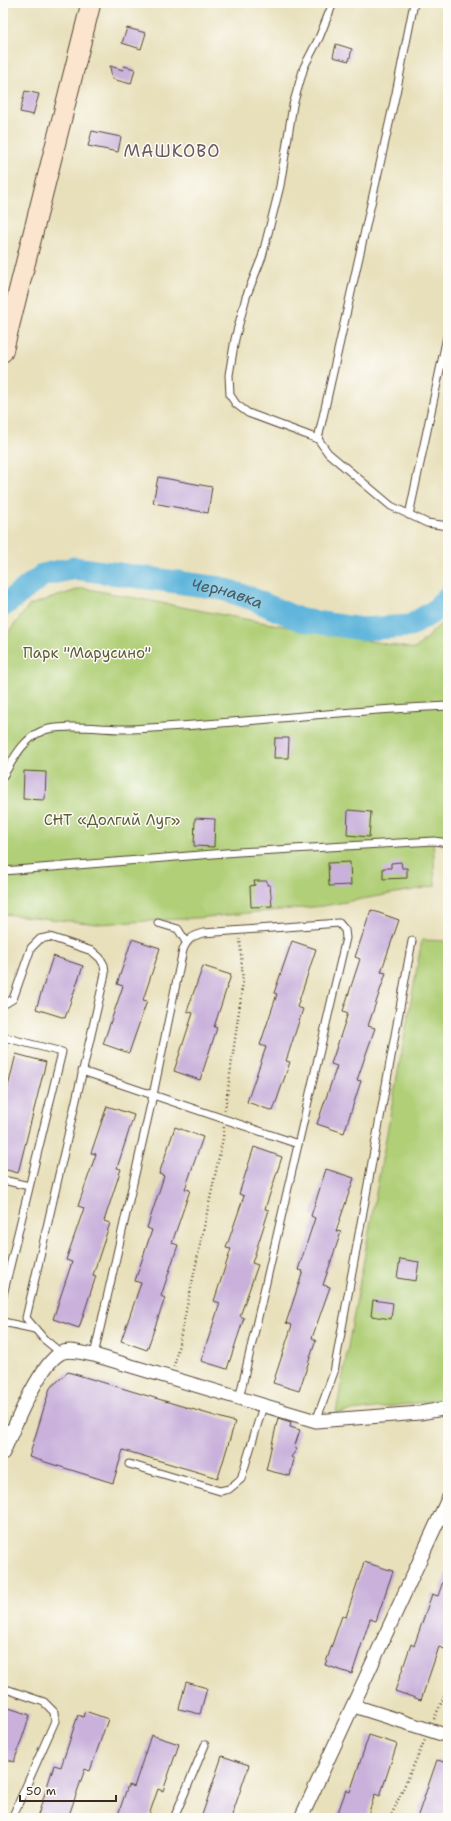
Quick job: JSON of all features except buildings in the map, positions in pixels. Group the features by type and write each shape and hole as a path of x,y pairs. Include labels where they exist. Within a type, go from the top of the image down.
{"street":[{"path":"3,352 91,3"},
{"path":"3,1453 8,1428 45,1367 61,1353 71,1351 94,1355 239,1399 316,1420 342,1420 447,1410"},
{"path":"301,1818 354,1706 448,1499"},
{"path":"354,1706 448,1736"}],"lane":[{"path":"333,3 319,38 304,67 293,105 280,186 262,257 246,297 235,339 229,375 230,395 236,404 248,413 318,439 328,453 391,506 427,523 448,526"},
{"path":"318,439 396,93 414,3"},
{"path":"409,515 448,332"},
{"path":"3,776 30,738 42,730 55,728 131,729 381,708 448,706"},
{"path":"3,872 238,852 434,841 448,843"},
{"path":"158,923 178,929 186,942"},
{"path":"94,1355 153,1095 182,950 186,942 194,936 203,933 339,923 345,930 346,938 239,1399"},
{"path":"3,1005 14,999 30,948 40,939 50,937 92,952 100,958 104,965 105,974 26,1318 35,1329 61,1353"},
{"path":"316,1420 334,1372 412,941"},
{"path":"3,1295 62,1052 6,1038"},
{"path":"82,1071 298,1144"},
{"path":"3,1180 29,1186"},
{"path":"3,1322 35,1329"},
{"path":"129,1464 220,1491 229,1489 241,1479 263,1406"},
{"path":"3,1688 44,1702 54,1712 55,1721 12,1818"},
{"path":"174,1818 205,1745"}],"path":[{"path":"172,1378 223,1138 224,1119 243,982 239,930"},
{"path":"3,1063 6,1038"},
{"path":"390,1818 448,1688"}],"green space":[{"name":"СНТ «Долгий Луг»","path":"83,588 255,621 415,649 448,617 448,836 433,835 435,886 323,906 196,918 98,924 3,914 3,639 30,605"},
{"path":"422,940 448,941 448,1399 336,1413"}],"waterway":[{"name":"Чернавка","path":"3,606 43,575 74,568 220,588 250,598 301,620 362,629 410,626 436,610 448,597"}],"district":[{"name":"МАШКОВО","path":"172,151"}],"park label":[{"name":"Парк \"Марусино\"","path":"87,653"}]}
